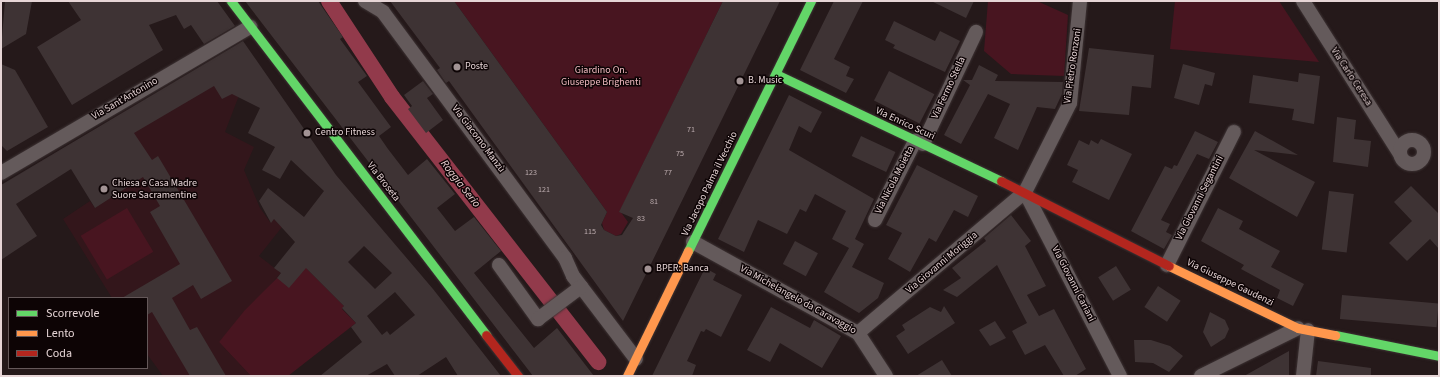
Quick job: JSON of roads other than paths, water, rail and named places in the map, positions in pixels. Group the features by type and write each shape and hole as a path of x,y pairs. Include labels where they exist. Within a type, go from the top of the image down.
{"street":[{"name":"Via Broseta","path":"231,1 518,376"},
{"name":"Via Giacomo Manzù","path":"365,1 383,12 565,258 581,287 636,359"},
{"name":"Via Jacopo Palma il Vecchio","path":"628,375 776,74 810,1"},
{"name":"Via Pietro Ronzoni","path":"1025,192 1070,103 1080,1"},
{"name":"Via Carlo Ceresa","path":"1303,1 1400,152"},
{"name":"Via Sant'Antonino","path":"1,173 250,27"},
{"name":"Via Fermo Stella","path":"919,142 976,32"},
{"name":"Via Enrico Scuri","path":"776,74 1025,192"},
{"name":"Via Giovanni Segantini","path":"1167,265 1234,132"},
{"name":"Via Nicola Moietta","path":"875,220 919,142"},
{"name":"Via Giuseppe Gaudenzi","path":"1025,192 1167,265 1303,329 1439,356"},
{"name":"Via Giovanni Moriggia","path":"858,333 1025,192"},
{"name":"Via Giovanni Cariani","path":"1025,192 1120,376"},
{"name":"Via Michelangelo da Caravaggio","path":"693,242 858,333 886,376"},
{"path":"499,265 538,319 581,287"},
{"path":"1201,376 1303,329 1303,376"}],"waterway":[{"name":"Roggia Serio","path":"329,1 392,97 598,362"}],"place":[{"name":"Poste","path":"457,67"},
{"name":"B. Music","path":"740,81"},
{"name":"Centro Fitness","path":"307,133"},
{"name":"Chiesa e Casa Madre Suore Sacramentine","path":"104,189"},
{"name":"BPER: Banca","path":"648,269"}],"park label":[{"name":"Giardino On. Giuseppe Brighenti","path":"601,76"}]}
